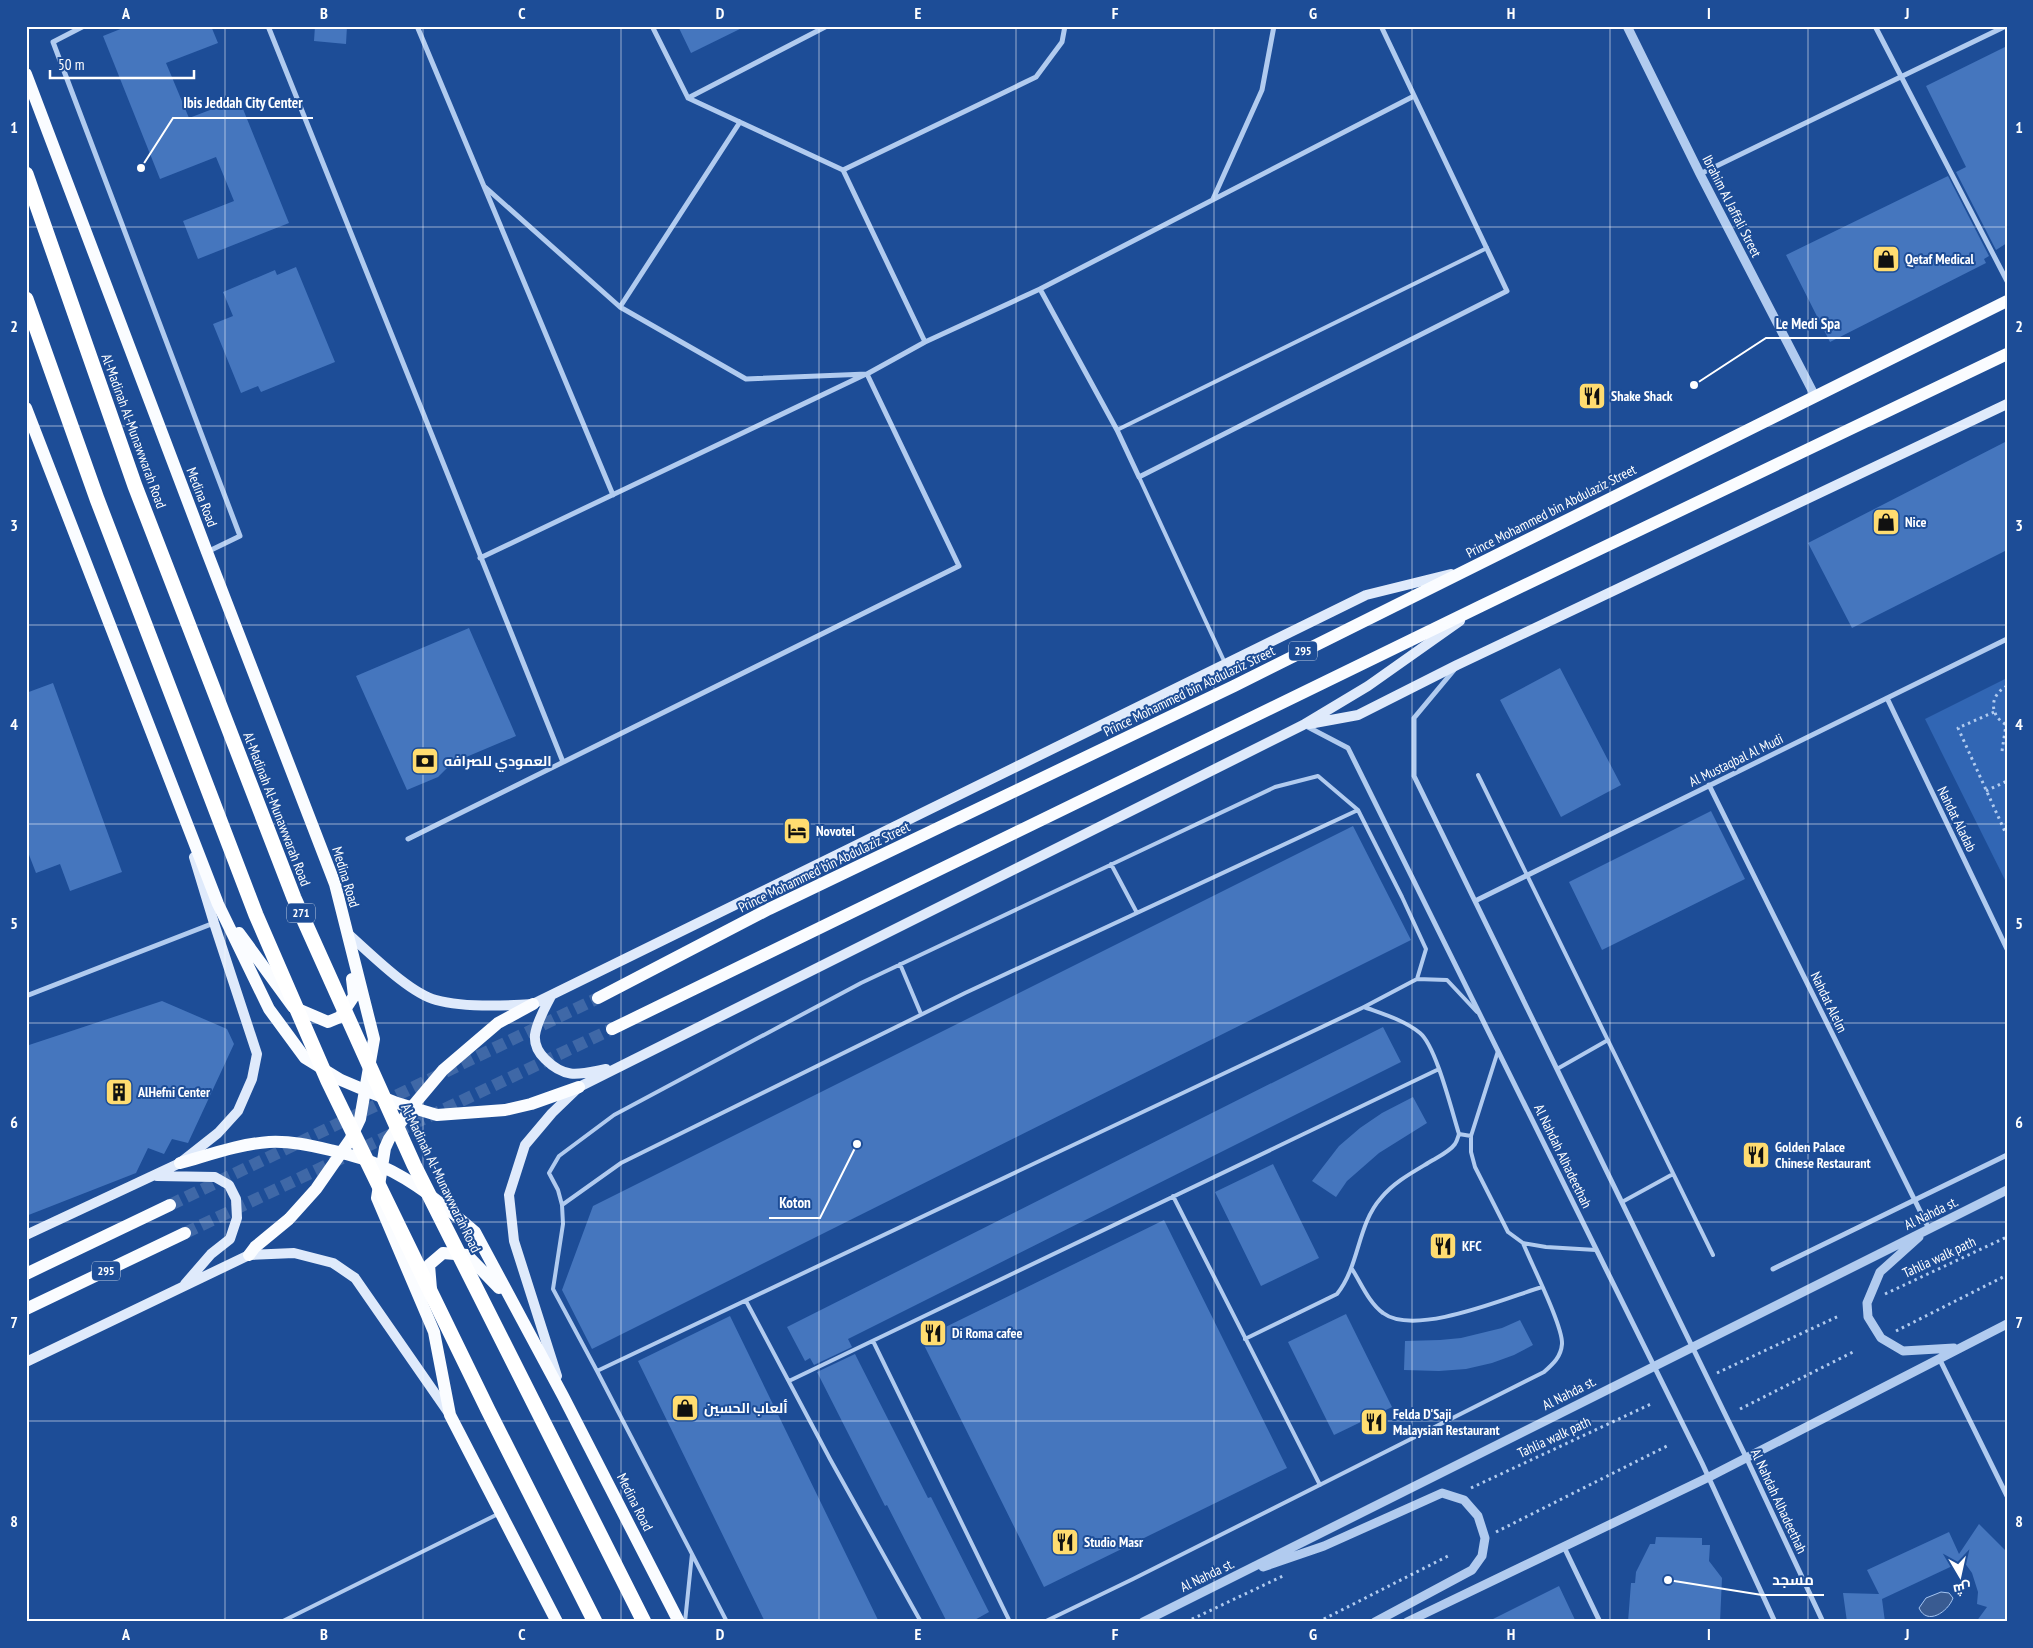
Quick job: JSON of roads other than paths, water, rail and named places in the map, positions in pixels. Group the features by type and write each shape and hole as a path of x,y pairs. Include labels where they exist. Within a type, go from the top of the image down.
{"highway":[{"name":"Al-Madinah Al-Munawwarah Road","path":"26,174 135,486 294,898 414,1165 644,1622"},
{"path":"26,299 97,499 256,915 333,1090 492,1419 595,1622"}],"main road":[{"name":"Medina Road","path":"26,74 335,884 346,932"},
{"name":"Prince Mohammed bin Abdulaziz Street","path":"598,998 769,909 1234,686 2007,301"},
{"path":"612,1029 1481,606 2007,354"},
{"path":"1303,725 1358,715 1457,665 2007,404"},
{"path":"26,408 218,904 270,1009 306,1058 341,1080 366,1091 411,1108 437,1115 505,1110 579,1088 1303,725 1368,686 1481,606"},
{"path":"434,1332 377,1198 381,1166 389,1139 411,1108 443,1070 498,1023 533,1004 1366,595 1464,571"},
{"path":"178,801 214,924 257,1054 252,1078 238,1111 218,1133 180,1163"},
{"path":"218,904 293,1007 328,1022 340,1017 354,996 346,932"},
{"path":"346,932 406,984 435,1000 473,1005 533,1004"},
{"path":"249,1256 316,1190 343,1152 360,1119 374,1039 346,932"},
{"path":"551,996 539,1020 535,1037 538,1052 556,1070 578,1075 620,1067"},
{"path":"563,1396 514,1242 509,1194 525,1145 552,1114 579,1088"},
{"path":"26,1235 180,1163 234,1148 269,1142 305,1143 343,1152 381,1166 408,1180 453,1213 475,1232 509,1299"},
{"path":"152,1176 215,1177 228,1185 236,1198 237,1218 230,1239 211,1254 181,1288"},
{"name":"295","path":"26,1274 170,1205"},
{"name":"295","path":"26,1309 185,1233"},
{"path":"26,1362 249,1256 294,1252 333,1263 355,1278 450,1415 557,1622"},
{"path":"450,1415 434,1332 429,1265 443,1253 467,1255 509,1299"},
{"name":"Medina Road","path":"509,1299 563,1396 679,1622"}],"street":[{"path":"84,26 53,42 240,536 207,552"},
{"path":"268,26 563,762"},
{"path":"417,26 613,495"},
{"path":"652,26 688,98 843,170 925,342"},
{"path":"688,98 827,26"},
{"path":"843,170 1036,77 1062,42 1066,26"},
{"path":"1213,200 1262,90 1274,26"},
{"path":"1040,289 1117,430 1139,477 1507,291 1381,26"},
{"name":"Ibrahim Al Jaffali Street","path":"1628,26 1700,174 1815,396"},
{"path":"1875,26 2007,281"},
{"path":"1700,174 2006,26"},
{"path":"480,558 866,374 925,342 1040,289 1414,96"},
{"path":"620,307 740,122"},
{"path":"484,186 620,307 746,379 866,374"},
{"path":"408,839 959,566 866,374"},
{"name":"Al Mustaqbal Al Mudi","path":"1475,901 2007,639"},
{"path":"1457,665 1414,718 1414,776 1692,1347"},
{"name":"Nahdat Aladab","path":"1887,698 2006,947"},
{"name":"Al Nahdah Alhadeethah","path":"1303,725 1348,748 1709,1477 1775,1622"},
{"name":"Nahdat Alelm","path":"1709,785 1929,1229"},
{"path":"26,996 214,924"},
{"path":"1773,1269 2007,1155"},
{"name":"Al Nahda st.","path":"1143,1622 2007,1190"},
{"path":"1929,1229 1880,1272 1867,1303 1868,1316 1880,1338 1903,1351 1960,1348"},
{"path":"1407,1622 1709,1477 2007,1324"},
{"name":"Al Nahdah Alhadeethah","path":"1692,1347 1740,1444 1823,1622"},
{"path":"1939,1358 2007,1496"},
{"path":"1231,1578 1324,1546 1442,1493 1464,1500 1478,1516 1485,1538 1482,1556 1472,1570 1375,1622"},
{"path":"1564,1547 1600,1622"}],"lane":[{"path":"1117,430 1487,248"},
{"path":"1139,477 1226,665"},
{"path":"727,1622 553,1288 563,1224 562,1205 558,1190 549,1173 560,1156 614,1115 861,983 1275,787 1318,776 1358,810 1402,897 1426,949 1417,979"},
{"path":"1478,776 1713,1255"},
{"path":"562,1205 621,1163 921,1014 1358,810"},
{"path":"1112,864 1137,913"},
{"path":"900,964 921,1014"},
{"path":"597,1371 1364,1007 1417,979 1447,980 1480,1015"},
{"path":"1246,1339 1337,1294 1345,1284 1352,1269 1362,1232 1370,1213 1380,1199 1392,1186 1447,1152 1455,1144 1459,1134 1439,1069 1422,1035 1409,1025 1364,1007"},
{"path":"1557,1069 1608,1040"},
{"path":"1498,1051 1471,1136 1471,1152 1475,1167 1508,1232 1523,1243 1546,1247 1596,1250"},
{"path":"788,1381 1439,1069"},
{"path":"1459,1134 1471,1136"},
{"path":"1622,1202 1673,1174"},
{"path":"1173,1196 1320,1485"},
{"path":"1044,1622 1544,1372 1557,1359 1562,1343 1557,1322 1523,1243"},
{"path":"1352,1269 1377,1308 1385,1315 1406,1320 1428,1320 1448,1317 1542,1287"},
{"path":"746,1301 830,1459 921,1622"},
{"path":"873,1341 1010,1622"},
{"path":"280,1622 500,1513"},
{"path":"685,1622 692,1554"}],"tunnel":[{"path":"170,1205 598,998"},
{"path":"185,1233 612,1029"}],"place":[{"name":"Ibis Jeddah City Center","path":"141,168"},
{"name":"Qetaf Medical","path":"1886,259"},
{"name":"Le Medi Spa","path":"1694,385"},
{"name":"Shake Shack","path":"1592,396"},
{"name":"Nice","path":"1886,522"},
{"name":"العمودي للصرافه","path":"425,761"},
{"name":"Novotel","path":"797,831"},
{"name":"AlHefni Center","path":"119,1092"},
{"name":"Koton","path":"857,1144"},
{"name":"Golden Palace Chinese Restaurant","path":"1756,1155"},
{"name":"KFC","path":"1443,1246"},
{"name":"Di Roma cafee","path":"933,1333"},
{"name":"ألعاب الحسين","path":"685,1408"},
{"name":"Felda D'Saji Malaysian Restaurant","path":"1374,1422"},
{"name":"Studio Masr","path":"1065,1542"},
{"name":"مسجد","path":"1668,1580"}]}
